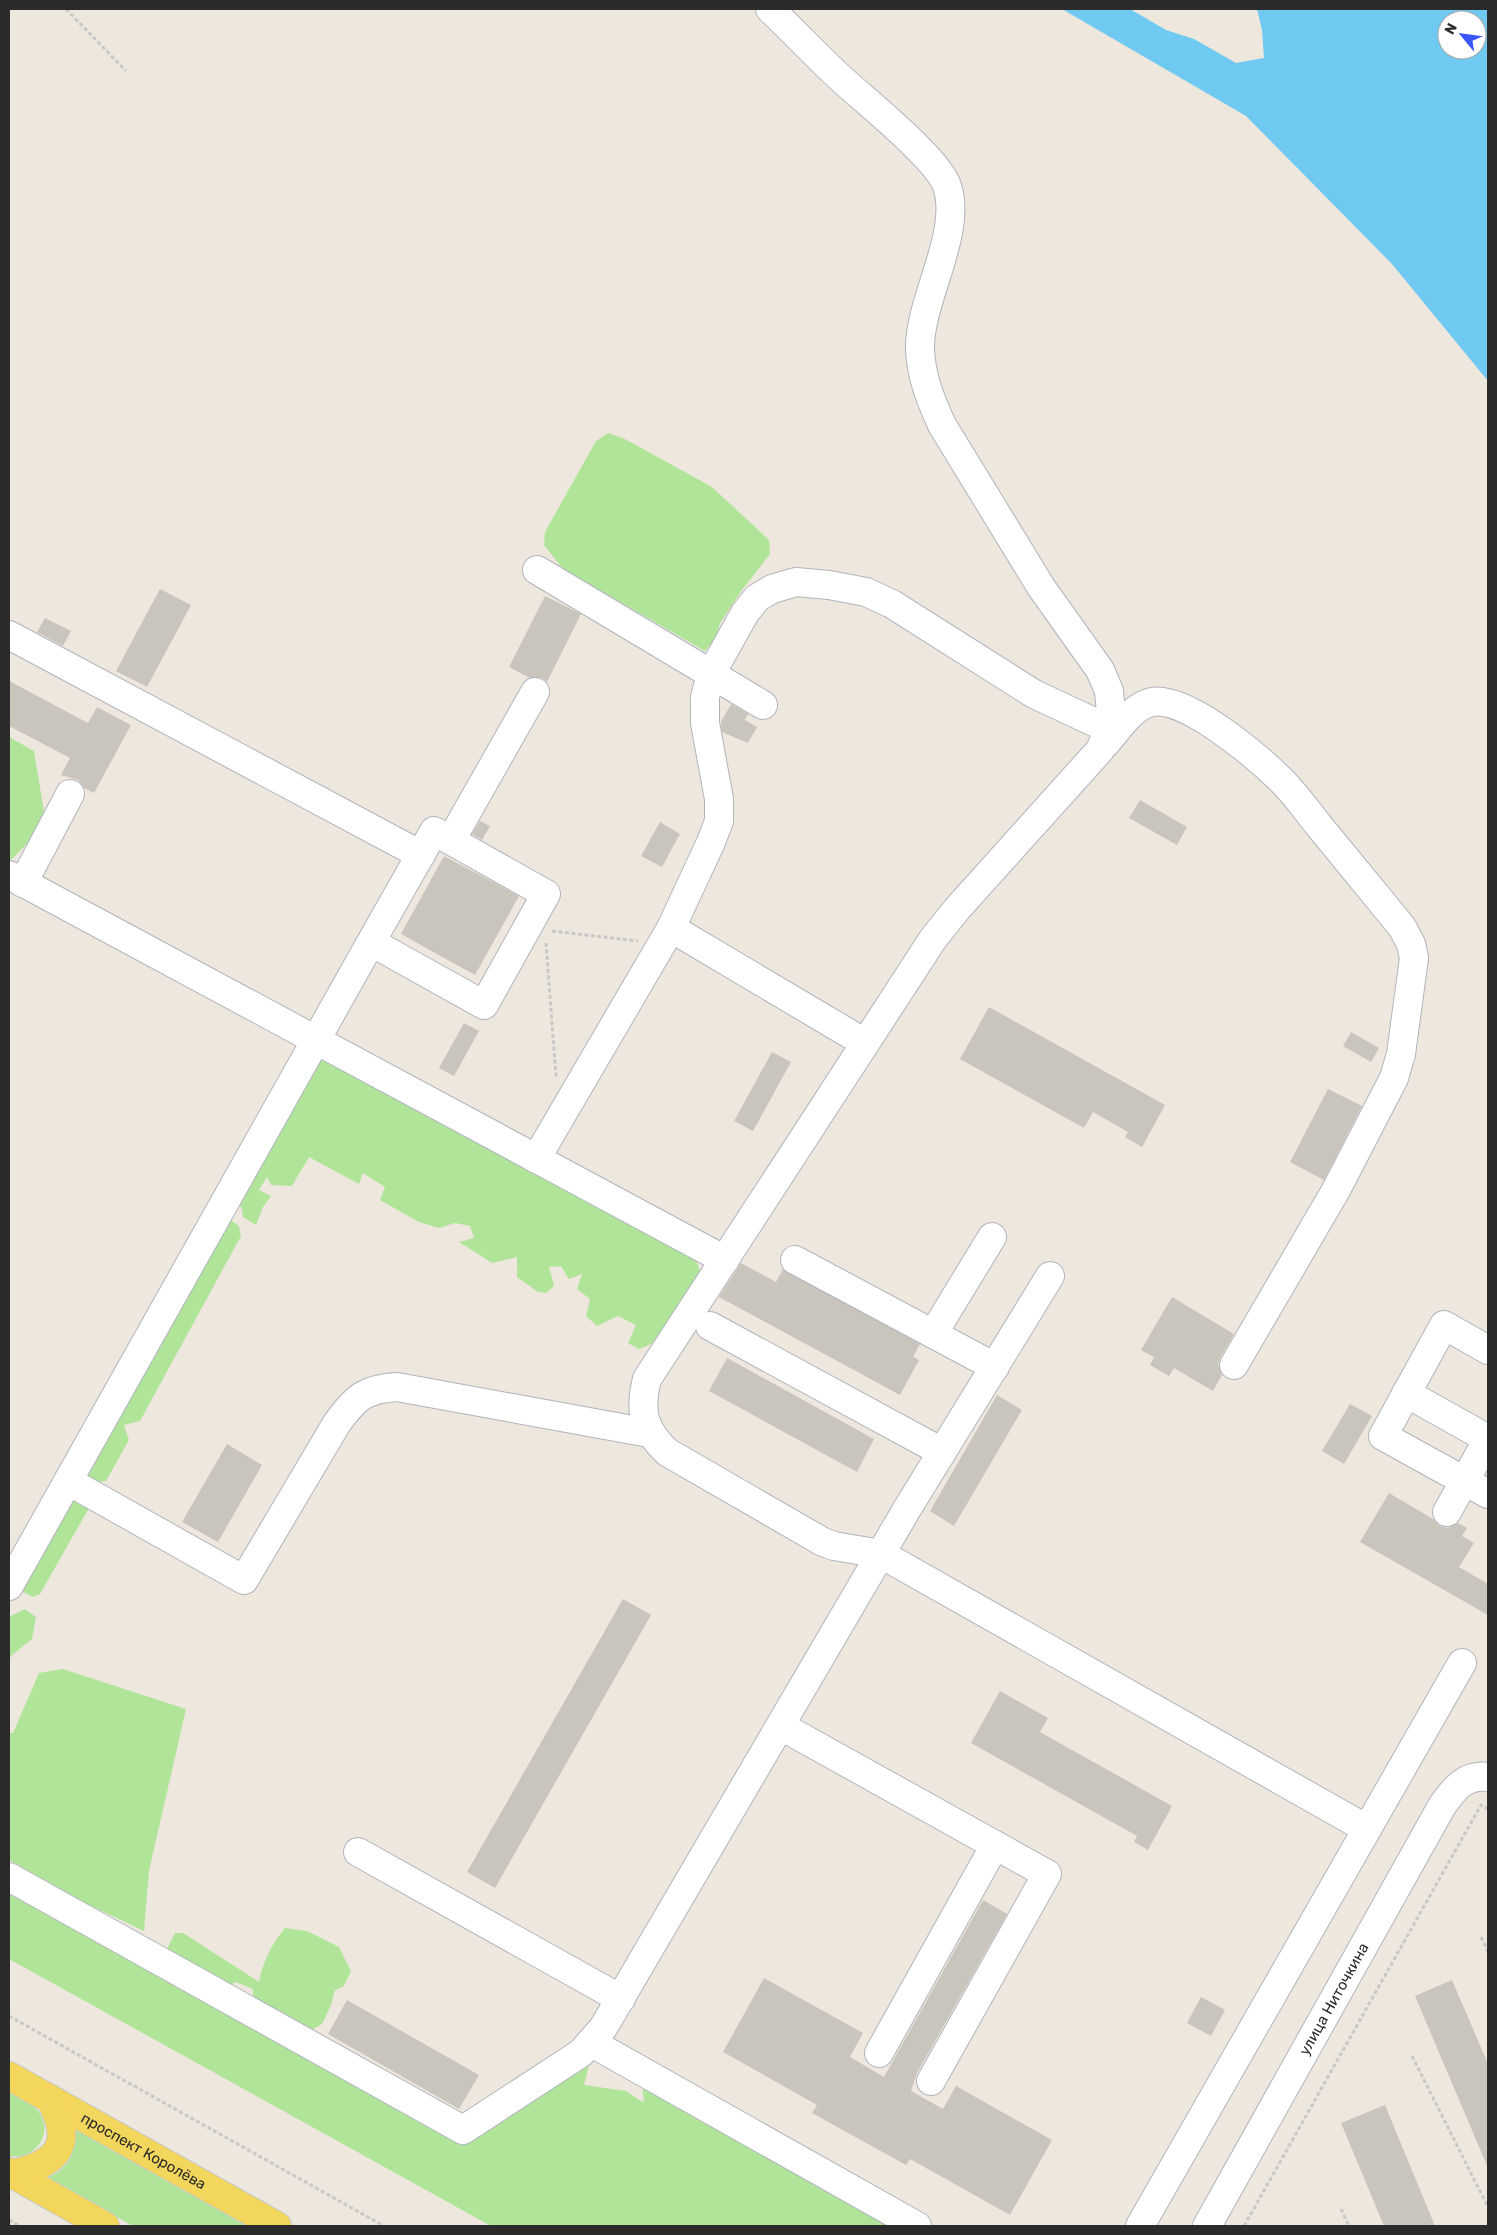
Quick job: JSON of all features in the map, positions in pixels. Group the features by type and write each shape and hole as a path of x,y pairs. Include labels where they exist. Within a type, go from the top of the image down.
{"main road":[{"name":"проспект Королёва","path":"9,2076 277,2226"},
{"path":"10,2173 32,2170 48,2162 56,2154 61,2143 61,2129 58,2113 50,2099"},
{"path":"10,2173 105,2226"}],"street":[{"path":"770,9 835,73 916,147 938,170 947,186 950,212 920,348 922,371 929,397 942,425 1041,587 1100,670 1109,691 1111,713 1104,739"},
{"path":"537,570 763,705"},
{"path":"536,1159 666,936 719,821 719,799 704,723 705,697 711,674 745,613 757,598 772,588 796,582 829,585 866,592 892,604 1104,739"},
{"path":"9,636 420,855"},
{"path":"451,840 535,692"},
{"path":"1234,1365 1336,1190 1394,1078 1401,1054 1414,958 1411,944 1402,927 1280,779 1235,741 1202,718 1175,704 1162,701 1150,702 1134,711 1104,739 933,939 647,1379 642,1409 650,1433 667,1452 823,1542 834,1546 881,1554 1367,1829"},
{"path":"70,794 16,879 724,1260"},
{"path":"9,1586 371,942 434,831 546,894 536,929 484,1005 371,942"},
{"path":"666,936 866,1043"},
{"path":"933,1334 992,1237"},
{"path":"795,1260 995,1367"},
{"path":"9,1877 463,2130 581,2054 592,2042 621,1999 881,1554 1050,1276"},
{"path":"1488,1350 1444,1325 1383,1436 1488,1494"},
{"path":"710,1326 942,1452"},
{"path":"68,1481 244,1580 337,1423 349,1406 363,1394 378,1388 397,1387 650,1433"},
{"path":"1406,1393 1488,1439 1447,1512"},
{"path":"1140,2226 1462,1662"},
{"path":"781,1726 1047,1874 931,2081"},
{"name":"улица Ниточкина","path":"1207,2226 1442,1806 1460,1784 1478,1778"},
{"path":"879,2053 995,1845"},
{"path":"358,1852 621,1999"},
{"path":"592,2042 917,2226"}],"path":[{"path":"66,9 126,71"},
{"path":"556,1078 536,929 666,936"},
{"path":"1244,2226 1480,1805 1488,1809"},
{"path":"1481,1937 1488,1950"},
{"path":"9,2016 384,2226"},
{"path":"1412,2056 1488,2207"},
{"path":"1341,2209 1349,2226"},
{"path":"9,2220 20,2226"}],"green space":[{"path":"608,433 625,439 712,487 769,540 770,554 742,590 720,623 716,638 705,651 563,569 544,545 545,532 596,441"},
{"path":"9,737 34,751 46,824 10,861"},
{"path":"325,1053 694,1254 700,1271 691,1293 661,1340 639,1349 628,1343 636,1325 618,1316 597,1326 586,1316 590,1299 577,1289 582,1274 569,1279 561,1266 549,1267 554,1286 546,1293 538,1292 517,1277 517,1257 492,1263 459,1242 474,1238 470,1226 455,1223 439,1228 419,1222 380,1200 385,1187 363,1173 359,1184 309,1157 292,1186 271,1185 267,1177 259,1190 271,1196 263,1207 256,1225 243,1217 242,1209 236,1200 317,1057"},
{"path":"232,1221 239,1226 241,1236 140,1421 124,1425 129,1440 106,1481 97,1482 88,1477 87,1465 222,1225"},
{"path":"77,1495 89,1508 40,1594 33,1597 23,1592 22,1584 70,1498"},
{"path":"25,1609 36,1617 32,1639 12,1655 9,1660 9,1617"},
{"path":"63,1669 186,1709 149,1871 144,1931 85,1903 9,1860 9,1733 13,1733 39,1673"},
{"path":"9,1887 463,2139 590,2062 584,2085 626,2091 644,2103 642,2082 890,2226 491,2226 9,1959"},
{"path":"285,1928 307,1931 339,1947 351,1971 344,1986 335,1990 331,2005 322,2024 308,2032 253,2001 253,1989 236,1982 226,1988 165,1953 175,1933 183,1933 259,1982 269,1953"},
{"path":"9,2092 29,2102 38,2111 43,2119 45,2128 40,2144 27,2154 18,2156 9,2156"},
{"path":"73,2128 248,2226 133,2226 46,2178 54,2175 70,2159 74,2144"}],"water":[{"path":"1062,9 1130,9 1166,30 1194,39 1236,63 1264,58 1262,30 1257,9 1488,9 1488,381 1392,264 1246,116"}],"building":[{"path":"160,589 191,605 147,687 116,671"},
{"path":"545,596 581,614 547,682 542,678 530,678 509,667"},
{"path":"45,618 71,631 63,646 37,632"},
{"path":"9,681 88,723 97,707 131,725 94,793 84,788 78,780 61,775 70,758 9,726"},
{"path":"731,704 748,714 745,720 757,727 748,743 722,732 721,722"},
{"path":"1140,800 1187,827 1177,845 1129,818"},
{"path":"480,821 490,826 482,840 472,834"},
{"path":"660,822 680,834 662,867 641,856"},
{"path":"444,856 519,896 475,975 401,934"},
{"path":"989,1007 1165,1105 1142,1147 1125,1137 1128,1132 1093,1112 1084,1128 960,1059"},
{"path":"464,1023 479,1031 454,1076 439,1068"},
{"path":"1351,1032 1379,1048 1371,1062 1343,1046"},
{"path":"772,1052 791,1062 753,1131 734,1121"},
{"path":"1328,1089 1362,1106 1324,1180 1290,1162"},
{"path":"741,1263 776,1282 783,1269 920,1344 913,1357 919,1360 900,1395 719,1297"},
{"path":"1172,1297 1234,1334 1220,1358 1218,1365 1222,1375 1213,1391 1174,1368 1169,1376 1150,1365 1154,1357 1141,1350"},
{"path":"727,1358 874,1439 857,1472 709,1391"},
{"path":"997,1395 1022,1410 954,1526 930,1511"},
{"path":"1350,1404 1372,1416 1344,1464 1322,1451"},
{"path":"227,1444 262,1465 218,1542 182,1522"},
{"path":"1389,1493 1433,1519 1440,1526 1448,1528 1458,1523 1467,1528 1462,1536 1474,1543 1459,1567 1488,1584 1488,1615 1360,1542"},
{"path":"623,1599 651,1615 495,1888 467,1872"},
{"path":"1000,1691 1048,1718 1040,1732 1172,1806 1148,1850 1134,1842 1137,1836 971,1743"},
{"path":"983,1900 1007,1914 917,2073 911,2091 943,2109 956,2086 1052,2140 1010,2215 910,2159 906,2165 812,2113 817,2105 723,2052 764,1978 863,2033 850,2057 884,2077"},
{"path":"1452,1980 1488,2064 1488,2168 1415,1996"},
{"path":"1201,1997 1225,2010 1211,2036 1187,2023"},
{"path":"347,2000 479,2075 459,2109 328,2034"},
{"path":"1385,2105 1435,2226 1384,2226 1341,2123"}]}
